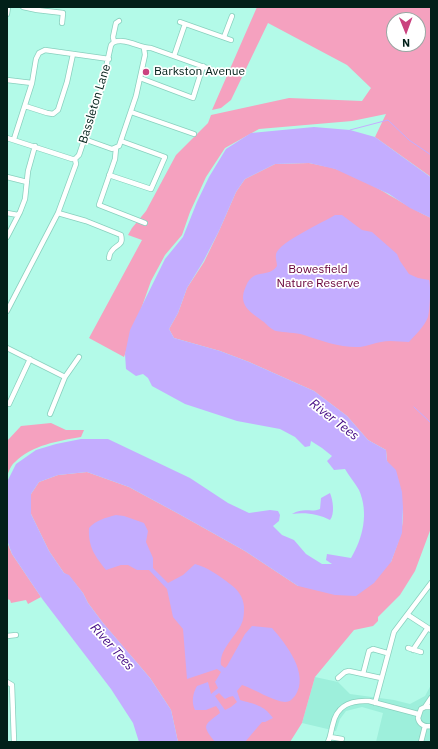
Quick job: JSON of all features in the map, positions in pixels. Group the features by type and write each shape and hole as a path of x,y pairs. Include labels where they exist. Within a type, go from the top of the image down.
{"street":[{"path":"7,14 8,7"},
{"path":"23,7 63,13 62,23"},
{"path":"224,37 232,16"},
{"name":"Bassleton Lane","path":"7,312 58,213 65,195 66,187 76,164 75,159 79,155 101,90 114,42 113,37 116,23 119,21"},
{"path":"180,22 231,40"},
{"path":"174,56 185,24"},
{"path":"114,42 119,41 144,48 150,48 210,69"},
{"path":"144,48 145,55 131,112 119,146 116,148 115,159 99,206 145,223"},
{"path":"14,139 32,84 36,59 39,53 45,50 108,60"},
{"path":"25,106 53,114 58,110 67,82 73,54"},
{"path":"140,78 193,98 203,66"},
{"path":"7,80 32,84"},
{"path":"151,82 151,88"},
{"path":"131,112 194,134"},
{"path":"7,138 75,159"},
{"path":"84,139 112,149 116,148"},
{"path":"109,175 151,189 166,156 121,141"},
{"path":"7,238 18,216 24,199 28,171 35,146"},
{"path":"7,177 27,182"},
{"path":"7,213 18,216"},
{"path":"58,213 86,220 121,235 121,243 108,251 109,258"},
{"path":"7,348 65,377"},
{"path":"50,414 65,377 79,357"},
{"path":"9,404 30,359"},
{"path":"375,703 387,653 394,632 431,583"},
{"path":"408,615 429,629 410,649 421,652"},
{"path":"7,636 16,635"},
{"path":"363,674 369,651 373,649 387,653"},
{"path":"338,678 345,672 349,671 381,678"},
{"path":"7,682 12,685 14,742"},
{"path":"431,698 418,714 420,722 425,726 431,726"},
{"path":"342,739 329,740 333,723 341,708 354,701 375,703 418,714"},
{"path":"425,707 431,707"},
{"path":"421,742 425,726"}],"shaded area":[{"path":"315,677 338,682 350,694 394,700 410,704 425,696 431,685 431,742 376,742 383,713 362,707 346,711 340,719 336,731 302,723"}],"green space":[{"path":"257,7 431,7 431,177 375,137 386,114 352,121 259,129 225,148 206,177 190,212 182,235 165,255 151,281 124,357 89,338 142,240 128,235 146,211 176,155 208,123 211,115 289,98 362,101 371,88 347,65 268,23 231,100 221,108 212,110"},
{"name":"Bowesfield Nature Reserve","path":"309,163 333,168 361,179 431,218 431,528 415,571 400,595 378,617 378,621 373,626 354,630 315,677 302,723 290,742 178,742 171,710 150,678 103,623 88,603 83,593 69,576 64,573 49,551 31,514 31,494 39,482 58,475 87,472 129,487 179,514 245,551 298,586 391,562 401,529 403,508 387,461 386,450 368,440 347,416 314,391 249,362 220,351 174,338 169,329 178,313 187,288 204,262 236,192 245,179 275,164"},
{"path":"51,423 66,430 84,430 81,437 63,440 29,451 14,463 7,476 7,441 21,426"},
{"path":"7,542 12,554 41,597 28,604 26,600 11,603 10,600 7,599"}],"water":[{"name":"River Tees","path":"314,127 350,130 375,137 431,177 431,218 410,208 389,194 335,169 309,163 275,164 245,179 236,192 219,231 203,262 187,288 178,313 169,329 174,338 220,351 249,362 314,391 347,416 368,440 386,450 387,461 396,470 402,492 402,533 391,562 374,583 356,596 335,595 298,586 245,551 129,487 87,472 58,475 39,482 31,494 31,514 49,551 64,573 69,575 83,593 88,603 103,623 150,678 171,710 178,742 139,742 133,723 111,689 43,600 12,554 7,540 7,482 16,464 36,450 81,439 108,439 190,478 228,503 249,513 270,510 278,511 280,515 279,521 273,526 282,535 294,540 306,554 322,564 332,564 326,560 327,554 351,558 359,542 363,525 364,508 359,490 345,469 334,470 327,461 332,456 311,441 310,446 305,447 295,437 280,429 237,421 185,404 152,386 148,378 143,374 136,376 126,369 125,354 130,330 165,259 183,237 209,177 226,149 251,133"},
{"path":"335,215 342,215 362,230 372,232 397,254 409,274 418,278 429,280 430,298 428,317 422,327 409,342 384,341 360,347 353,347 325,342 301,334 279,332 271,329 246,307 243,298 249,280 257,275 273,270 277,266 276,254 285,244"},
{"path":"330,493 333,514 330,520 312,514 292,514 304,510 320,509 321,498"},
{"path":"116,515 124,516 144,523 148,531 146,542 153,558 153,568 168,583 183,575 195,564 218,575 238,591 243,600 243,620 222,654 221,665 225,668 227,666 245,634 252,626 272,628 284,642 298,669 300,678 299,687 295,696 291,700 285,702 269,697 242,685 237,691 240,700 254,704 266,710 273,718 262,722 245,742 215,742 206,729 206,726 220,713 219,710 216,706 206,710 195,710 193,698 197,686 208,682 211,694 218,688 215,682 221,672 217,669 187,679 183,629 173,617 167,589 149,570 137,570 128,565 121,565 106,570 93,551 90,541 89,528 104,518","holes":["219,693 225,699 233,696 237,702 225,710 215,696"]}],"waterway":[{"path":"350,130 388,120 409,140 431,155"},
{"path":"414,407 431,423"}],"place":[{"name":"Barkston Avenue","path":"146,72"}]}
